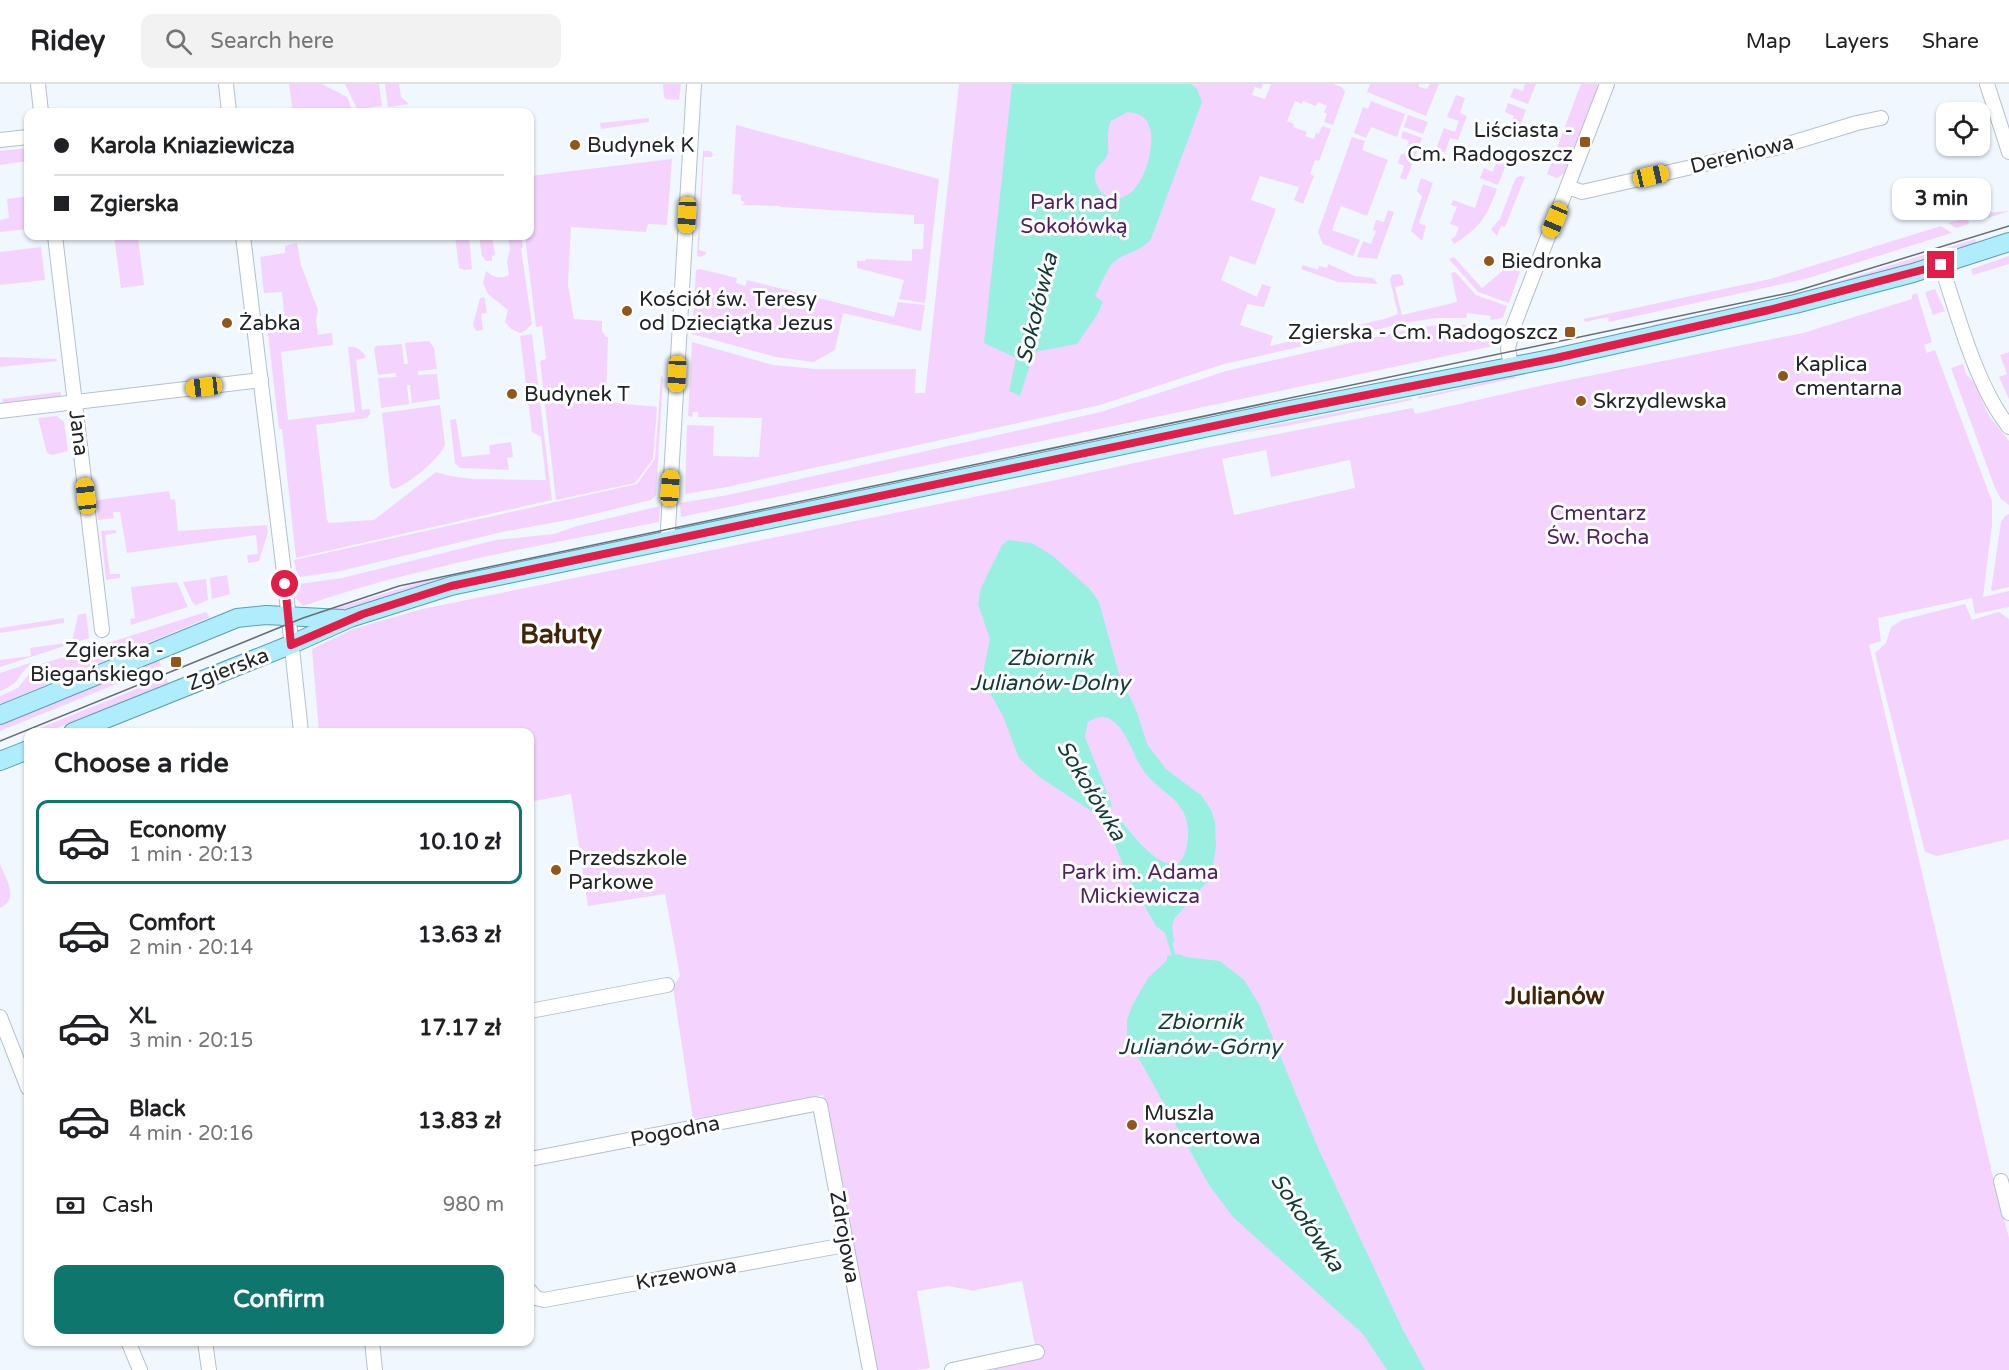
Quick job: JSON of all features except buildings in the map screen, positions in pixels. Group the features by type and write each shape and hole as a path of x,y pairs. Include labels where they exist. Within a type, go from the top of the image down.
{"main road":[{"name":"Zgierska","path":"83,728 291,645 350,618 451,586 1769,310 1941,265 2009,242"},
{"name":"Zgierska","path":"0,715 237,618 257,615 331,620 350,618"},
{"path":"0,761 24,752"}],"street":[{"path":"38,84 41,108"},
{"path":"226,84 229,108"},
{"path":"669,541 694,84"},
{"path":"1510,366 1508,342 1607,84"},
{"path":"1987,84 2004,122 2009,152"},
{"name":"Dereniowa","path":"1568,187 1582,192 1774,148 1881,118"},
{"path":"0,140 24,137"},
{"name":"Jana","path":"55,240 102,630"},
{"path":"244,240 301,728"},
{"path":"1941,265 1983,382 2009,427"},
{"path":"0,411 261,380"},
{"path":"534,1010 667,985"},
{"path":"0,1017 24,1076"},
{"name":"Pogodna","path":"534,1158 815,1104 820,1105"},
{"name":"Zdrojowa","path":"820,1105 870,1370"},
{"path":"2001,1181 2009,1213"},
{"name":"Krzewowa","path":"534,1296 544,1300 845,1245"},
{"path":"131,1346 140,1370"},
{"path":"206,1346 208,1370"},
{"path":"373,1346 375,1370"},
{"path":"952,1370 1037,1352"}],"green space":[{"path":"289,84 322,84 347,97 351,108 292,108"},
{"path":"345,84 379,84 382,106 357,108"},
{"path":"385,84 399,84 401,97 409,104 388,107"},
{"path":"663,84 681,84 679,100 664,97"},
{"name":"Park nad Sokołówką","path":"959,84 1263,84 1261,89 1255,87 1252,95 1265,99 1271,84 1333,84 1342,87 1345,92 1333,125 1324,122 1327,114 1324,112 1327,106 1318,102 1316,106 1303,101 1302,104 1295,101 1287,121 1294,124 1293,127 1307,132 1305,136 1314,139 1322,126 1331,129 1319,161 1315,160 1310,174 1314,176 1303,204 1294,200 1299,187 1260,176 1251,200 1276,209 1255,265 1230,256 1221,280 1257,297 1262,284 1271,287 1264,307 1247,304 1240,325 1273,336 1270,346 1388,318 1398,314 1390,280 1392,275 1399,274 1402,276 1404,285 1395,287 1402,315 1457,302 1451,273 1455,272 1476,295 1507,306 1503,318 1490,320 1491,316 1467,313 1466,318 1436,318 1410,322 1224,364 1100,405 727,487 685,494 687,425 714,426 713,456 759,457 762,418 698,417 698,412 693,412 692,417 688,416 692,342 773,365 815,369 916,369 915,393 925,393"},
{"path":"1370,84 1419,84 1419,87 1427,89 1430,84 1439,84 1426,116 1367,92"},
{"path":"1525,84 1536,84 1528,104 1510,97 1514,88 1523,91"},
{"path":"1581,84 1600,84 1565,173 1557,178 1547,174"},
{"path":"1456,95 1465,98 1460,113 1467,116 1458,140 1450,138 1445,153 1436,149 1444,128 1455,132 1459,121 1447,117"},
{"path":"1371,101 1405,114 1397,137 1371,127 1366,138 1354,133 1363,107 1368,109"},
{"path":"1508,103 1526,110 1517,134 1508,131 1514,116 1505,112"},
{"path":"1408,115 1428,122 1423,134 1404,127"},
{"path":"649,118 649,122 601,129 600,123"},
{"path":"736,125 939,179 925,303 899,299 904,280 857,268 857,261 866,259 912,261 912,249 923,249 924,224 914,224 914,215 742,205 745,202 741,201 741,195 732,194"},
{"path":"1403,131 1422,138 1406,180 1400,178 1404,166 1398,163 1409,141 1401,138"},
{"path":"1352,137 1365,141 1362,150 1388,160 1367,216 1341,206 1332,230 1360,240 1353,256 1323,244 1318,232"},
{"path":"24,148 24,162 0,165 0,151"},
{"path":"703,151 710,151 713,154 712,157 704,157 699,250 706,254 701,257 697,256"},
{"path":"1498,156 1508,160 1498,185 1480,178 1484,168 1493,172"},
{"path":"672,159 667,225 648,224 646,232 571,227 568,285 574,319 602,321 602,331 608,337 606,402 657,407 653,459 635,483 556,500 540,361 546,359 542,326 536,327 525,240 534,240 534,176"},
{"path":"1517,177 1525,177 1505,227 1501,226 1497,236 1491,229 1500,219 1514,182"},
{"path":"1421,178 1433,183 1419,223 1426,226 1422,241 1411,231 1422,196 1417,191"},
{"path":"1483,184 1497,189 1489,208 1476,227 1454,244 1451,239 1455,237 1459,227 1450,224 1457,207 1451,205 1453,200 1475,208"},
{"path":"24,197 24,229 0,232 0,220 9,218 7,199"},
{"path":"1388,210 1394,212 1377,259 1357,257 1363,241 1371,244 1376,231 1373,230 1376,220 1384,222"},
{"path":"2009,211 1988,218 1987,215 1968,220 1969,224 1956,228 1948,223 1984,213"},
{"path":"1941,226 1952,233 1805,279 1609,322 1608,317 1585,322 1584,319 1770,279"},
{"path":"1975,239 1977,244 1896,268 1805,292"},
{"path":"115,240 138,240 144,285 121,288"},
{"path":"456,240 469,240 472,269 459,268"},
{"path":"480,240 493,240 495,255 492,256 492,261 486,261 482,256"},
{"path":"509,240 522,240 532,324 520,333 511,329 505,322 508,310 488,294 483,283 486,271 497,277 509,275 507,262 510,249"},
{"path":"297,243 301,265 318,310 316,320 318,335 332,333 333,345 281,352 288,420 355,412 348,347 359,349 366,358 356,360 362,410 370,409 370,414 367,418 316,425 329,523 374,520 436,472 473,479 546,480 541,437 532,432 520,336 532,334 552,500 296,558 282,429 279,429 267,325 285,322 282,292 264,293 260,257 285,253 285,246"},
{"path":"41,247 45,280 0,285 0,252"},
{"path":"1524,253 1519,265 1522,266 1509,303 1478,292 1449,259 1454,257 1482,288"},
{"path":"2009,256 2009,264 1973,275 1971,269"},
{"path":"1328,264 1355,276 1373,278 1378,284 1338,282 1301,269 1303,265 1318,270 1319,266 1327,268"},
{"path":"696,270 737,278 736,283 745,286 747,280 894,317 898,302 925,305 921,331 843,313 835,350 814,362 776,357 692,334"},
{"path":"1935,289 1945,311 1933,315 1925,292"},
{"name":"Park im. Adama Mickiewicza","path":"1917,293 1932,342 1924,345 1927,353 1935,350 1992,501 1992,525 1983,597 2009,591 2009,607 1975,614 1972,598 1878,618 1881,641 1869,645 2009,1238 2009,1370 978,1370 1037,1355 1022,1281 975,1291 948,1286 917,1291 930,1368 875,1370 823,1095 693,1119 673,987 680,976 665,894 588,906 571,794 534,801 534,728 319,728 312,649 353,629 422,609 1205,448 1413,408 1415,414 1544,385 1803,333 1912,299 1912,295","holes":["1266,450 1271,477 1350,460 1355,488 1234,515 1222,459"]},
{"path":"1795,294 1653,329 1652,325"},
{"path":"483,297 487,313 481,314 483,330 476,331 473,325 480,298"},
{"path":"1437,325 1466,325 1503,330 1498,345 681,517 680,503 728,495 1101,412 1226,371"},
{"path":"429,341 434,348 437,369 418,371 418,375 437,374 440,399 412,403 410,385 407,385 409,404 381,408 378,378 396,377 396,373 378,375 374,349 376,346 402,344 404,364 408,364 405,343"},
{"path":"2009,352 2009,399 1999,377 2007,374 2000,355"},
{"path":"0,357 57,359 57,361 0,367"},
{"path":"1963,364 1989,416 2009,441 2009,505 2001,499 1995,488 1951,368"},
{"path":"661,376 663,377 656,495 651,500 578,518 502,532 341,571 300,577 297,574 294,560 637,484 655,459"},
{"path":"1515,376 1516,378 1418,399 1418,397"},
{"path":"61,392 60,398 3,405 2,399"},
{"path":"1411,398 1412,400 1287,426 1218,436"},
{"path":"440,405 445,444 442,450 414,477 393,489 390,486 382,413"},
{"path":"57,416 64,422 68,451 52,455 47,453 38,418"},
{"path":"456,419 462,457 490,454 489,445 511,442 513,457 507,458 509,470 460,468 455,463 450,420"},
{"path":"169,491 171,500 175,499 178,531 267,525 268,532 259,561 248,563 247,555 258,554 256,535 127,553 120,512 113,512 114,518 98,520 96,502 98,500"},
{"path":"660,506 659,522 435,568 390,579 303,606 295,597 292,585 342,578 496,540 554,534 577,526"},
{"path":"2009,514 2009,587 1993,591 1991,590 2001,522"},
{"path":"116,530 116,533 105,535 110,574 120,574 120,578 106,580 101,531"},
{"path":"653,534 457,576 347,611 321,613 421,582"},
{"path":"227,575 230,594 212,599 210,578"},
{"path":"206,579 208,600 196,605 192,602 183,582"},
{"path":"177,582 188,607 131,625 130,619 135,618 131,587"},
{"path":"1965,604 1972,620 1999,612 2009,619 2009,839 1937,856 1925,852 1875,653 1886,643 1891,627 1902,620"},
{"path":"206,612 210,617 0,704 0,696 18,688 35,666"},
{"path":"86,613 89,638 0,667 0,660 31,656 30,648 72,642 78,615"},
{"path":"64,618 64,623 0,633 0,628"},
{"path":"159,660 161,666 0,731 0,725"},
{"path":"33,662 12,685 0,691 0,673"},
{"path":"166,677 168,683 57,728 40,728"},
{"path":"0,864 10,888 10,894 6,904 0,908"}],"water":[{"path":"1012,84 1191,84 1197,89 1202,102 1151,239 1147,244 1120,257 1111,265 1095,296 1103,302 1077,344 1034,352 1020,396 1009,391 1016,358 984,343","holes":["1128,112 1143,117 1150,128 1150,156 1138,184 1129,194 1118,199 1101,192 1095,180 1095,173 1108,153 1108,133 1111,121"]},
{"name":"Zbiornik Julianów-Dolny","path":"1008,540 1032,543 1053,556 1091,590 1099,602 1119,674 1137,712 1147,744 1166,769 1202,796 1211,810 1215,822 1216,847 1212,869 1208,881 1174,919 1172,926 1174,942 1168,944 1165,933 1156,926 1127,875 1108,827 1119,818 1152,855 1169,864 1177,865 1186,852 1188,835 1184,813 1179,805 1143,770 1125,735 1116,723 1104,717 1088,722 1085,737 1112,805 1099,816 1038,776 1019,758 1003,716 985,684 984,668 990,639 978,604 981,588 1002,545"},
{"name":"Zbiornik Julianów-Górny","path":"1179,954 1220,961 1244,980 1259,1004 1318,1148 1403,1330 1425,1370 1387,1370 1363,1334 1233,1217 1209,1185 1127,1037 1127,1019 1148,978 1167,960 1167,956"}],"waterway":[{"name":"Sokołówka","path":"1100,809 1112,828"},
{"name":"Sokołówka","path":"1169,938 1174,957"}],"tram line":[{"path":"32,728 303,618 399,586 1793,292 2009,226"},
{"path":"0,741 24,731"}],"place":[{"name":"Liściasta - Cm. Radogoszcz","path":"1585,142"},
{"name":"Budynek K","path":"575,145"},
{"name":"Biedronka","path":"1489,261"},
{"name":"Kościół św. Teresy od Dzieciątka Jezus","path":"627,311"},
{"name":"Żabka","path":"227,323"},
{"name":"Zgierska - Cm. Radogoszcz","path":"1570,332"},
{"name":"Kaplica cmentarna","path":"1783,376"},
{"name":"Budynek T","path":"512,394"},
{"name":"Skrzydlewska","path":"1581,401"},
{"name":"Zgierska - Biegańskiego","path":"176,662"},
{"name":"Przedszkole Parkowe","path":"556,870"},
{"name":"Muszla koncertowa","path":"1132,1125"}],"district":[{"name":"Bałuty","path":"561,634"},
{"name":"Julianów","path":"1555,996"}],"route":[{"path":"285,584 291,645 363,614 451,586 1290,410 1556,358 1769,310 1941,265"}],"park label":[{"name":"Cmentarz Św. Rocha","path":"1598,525"}]}
